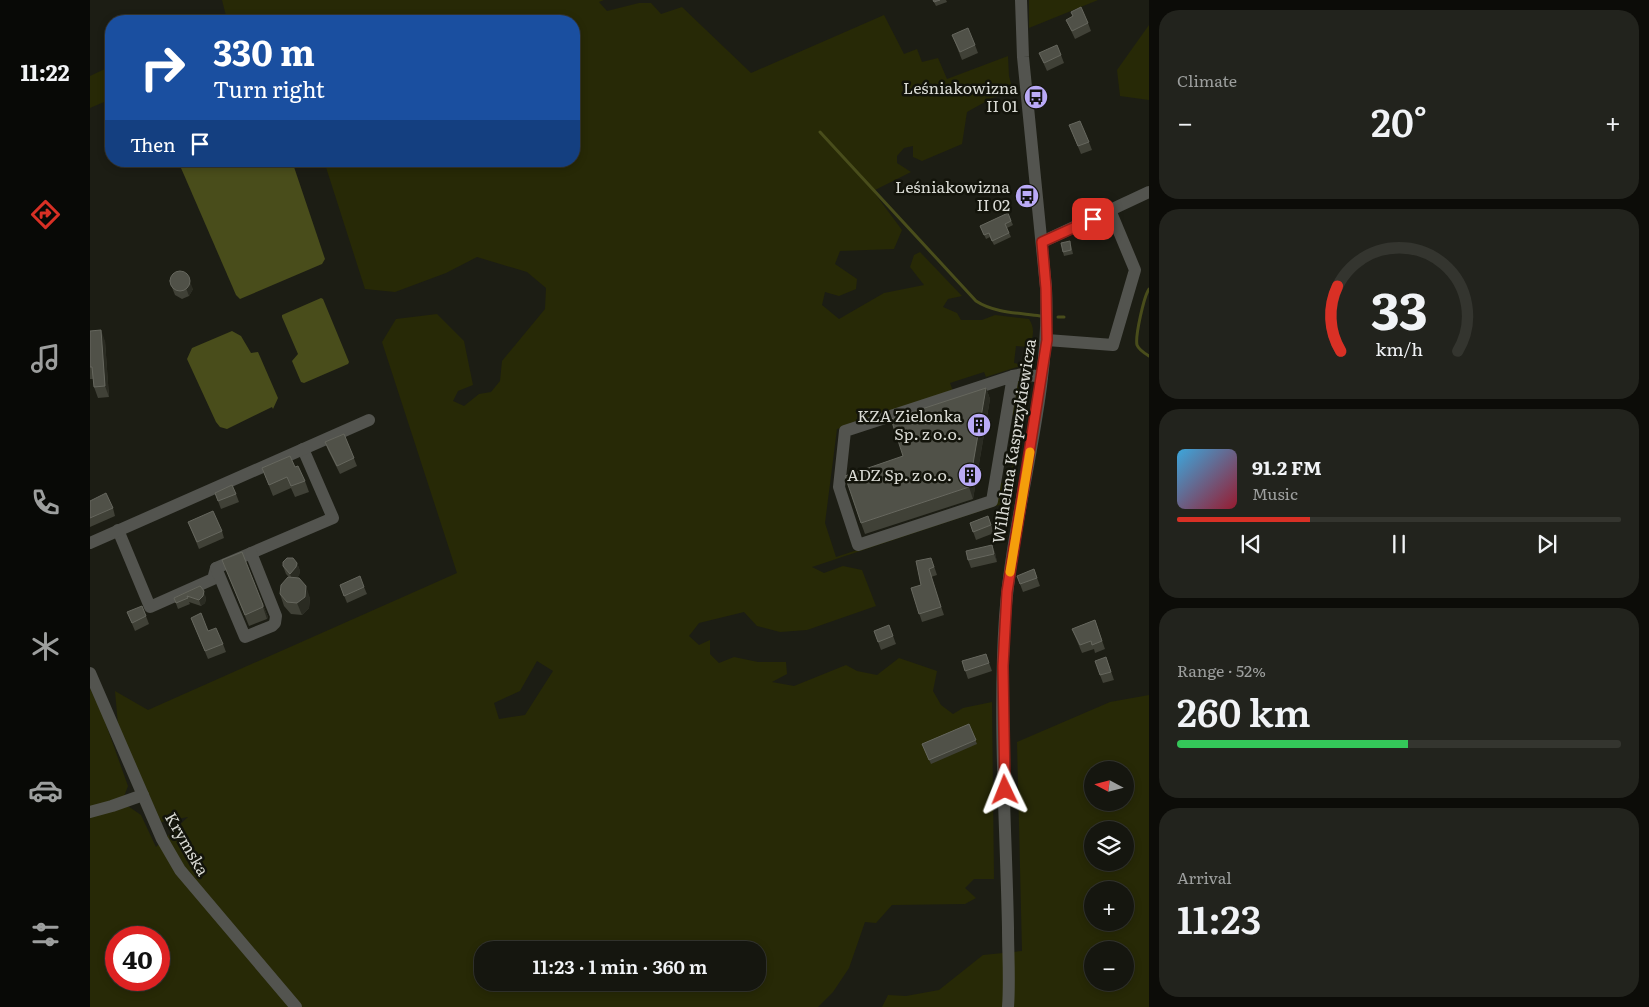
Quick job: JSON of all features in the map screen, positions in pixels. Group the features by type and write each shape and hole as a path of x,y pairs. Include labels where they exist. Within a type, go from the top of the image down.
{"street":[{"name":"Wilhelma Kasprzykiewicza","path":"1008,1007 1004,635 1012,555 1047,340 1046,288 1023,57 1021,0"},
{"path":"1042,242 1149,192"},
{"path":"1047,340 1113,345 1135,270 1110,210"},
{"path":"1013,376 992,501 858,545 839,487 845,431 1013,376 1023,374 1042,377"},
{"path":"90,543 368,420"},
{"path":"216,568 333,518 303,448"},
{"path":"118,530 150,607 213,579 216,568"},
{"path":"216,568 245,637 272,626 276,616 251,553"},
{"name":"Krymska","path":"90,673 162,839 180,870 296,1007"},
{"path":"90,812 143,795"}],"shaded area":[{"path":"222,0 604,0 599,2 607,11 639,3 651,3 661,14 682,7 751,73 884,15 904,54 917,49 922,62 938,58 947,79 1008,56 1009,76 1013,91 992,98 967,112 962,144 922,161 913,157 913,146 904,148 897,156 897,163 911,172 873,191 902,230 894,249 840,251 835,264 857,279 856,289 839,296 825,292 822,305 839,319 884,293 924,285 910,267 914,255 920,252 962,296 948,299 943,307 957,313 961,320 982,320 995,315 1029,319 1033,329 1033,337 1028,347 1016,346 1014,363 1032,368 1017,367 986,377 984,372 950,383 953,391 837,429 825,523 836,557 997,504 1001,483 1009,484 1020,416 1012,415 1017,383 1020,380 1031,380 1011,501 812,567 824,573 843,566 862,570 876,606 807,630 780,632 757,626 744,612 699,623 689,636 699,645 710,640 710,654 719,663 734,657 758,662 786,662 787,674 772,682 794,686 846,665 857,671 877,675 899,658 937,671 933,691 941,705 953,714 963,708 992,702 994,879 974,879 965,888 976,898 965,904 892,905 876,923 865,922 849,968 833,992 818,1007 90,1007 90,688 103,716 128,786 122,802 141,815 156,847 188,817 161,822 118,725 115,691 148,710 457,573 382,342 396,319 437,314 464,341 473,385 458,391 453,401 464,406 479,394 491,392 500,381 502,361 545,309 546,288 527,272 477,257 446,273 395,292 365,289 326,167 580,167 580,15 226,15","holes":["537,661 553,671 525,715 499,719 494,703 520,691"]},
{"path":"1029,0 1098,0 1029,28"},
{"path":"1149,25 1149,100 1120,96 1117,70"},
{"path":"105,69 105,102 90,108 90,76"},
{"path":"181,167 294,167 325,259 322,264 240,299 236,295"},
{"path":"321,298 349,362 304,383 301,382 292,361 298,354 282,315"},
{"path":"232,331 241,336 251,353 258,352 278,398 273,409 272,407 227,429 220,427 216,422 187,359 192,348"},
{"path":"1149,695 1149,1007 882,1007 888,995 906,996 939,990 983,955 1022,951 1017,742 1110,702"}],"building":[{"path":"1081,7 1088,23 1072,31 1066,20 1073,16 1071,12"},
{"path":"968,28 975,45 960,52 952,35"},
{"path":"1057,45 1061,55 1044,63 1039,53"},
{"path":"1080,121 1089,142 1078,146 1069,125"},
{"path":"1008,213 1011,221 1005,224 1009,233 992,241 989,233 984,235 980,226"},
{"path":"1070,241 1071,250 1063,252 1061,243"},
{"path":"180,271 187,274 190,281 187,288 180,291 173,288 170,281 173,274"},
{"path":"101,330 105,386 94,387 92,367 90,367 90,331"},
{"path":"986,388 969,487 861,523 845,476 903,456 891,419"},
{"path":"344,434 354,458 337,466 325,442"},
{"path":"290,456 295,467 298,466 305,481 291,486 287,477 269,485 262,468"},
{"path":"232,485 236,494 218,501 215,493"},
{"path":"106,493 113,508 90,518 90,501"},
{"path":"213,511 222,531 197,542 188,522"},
{"path":"988,516 991,525 973,532 970,523"},
{"path":"992,545 994,554 968,560 966,551"},
{"path":"242,552 263,605 263,607 245,615 222,560"},
{"path":"287,558 293,558 297,563 290,574 283,566 283,562"},
{"path":"931,558 934,567 929,569 941,607 919,614 911,588 921,585 916,561"},
{"path":"1034,569 1037,578 1020,584 1017,576"},
{"path":"360,576 364,587 344,596 340,585"},
{"path":"288,577 299,578 306,586 305,597 297,603 287,602 280,594 281,585"},
{"path":"200,586 204,591 203,596 199,600 187,596 188,598 176,603 174,598"},
{"path":"142,606 146,616 132,623 127,612"},
{"path":"201,613 208,631 216,628 223,644 205,651 191,618"},
{"path":"1095,620 1102,641 1092,645 1091,641 1080,645 1072,629"},
{"path":"889,625 893,636 878,642 874,631"},
{"path":"986,654 989,663 965,671 962,661"},
{"path":"1106,657 1111,672 1100,675 1095,661"},
{"path":"969,724 976,740 929,760 922,744"}],"waterway":[{"path":"820,132 976,301 999,310 1040,316"},
{"path":"1149,289 1142,307 1137,340 1139,348 1149,356"},
{"path":"1058,317 1064,317"}],"slow traffic":[{"path":"1010,572 1030,452"}],"place":[{"name":"Leśniakowizna II 01","path":"1036,97"},
{"name":"Leśniakowizna II 02","path":"1027,196"},
{"name":"KZA Zielonka Sp. z o.o.","path":"979,425"},
{"name":"ADZ Sp. z o.o.","path":"970,475"}],"route":[{"path":"1005,790 1003,666 1007,592 1047,340 1046,288 1042,242 1093,219"}]}
